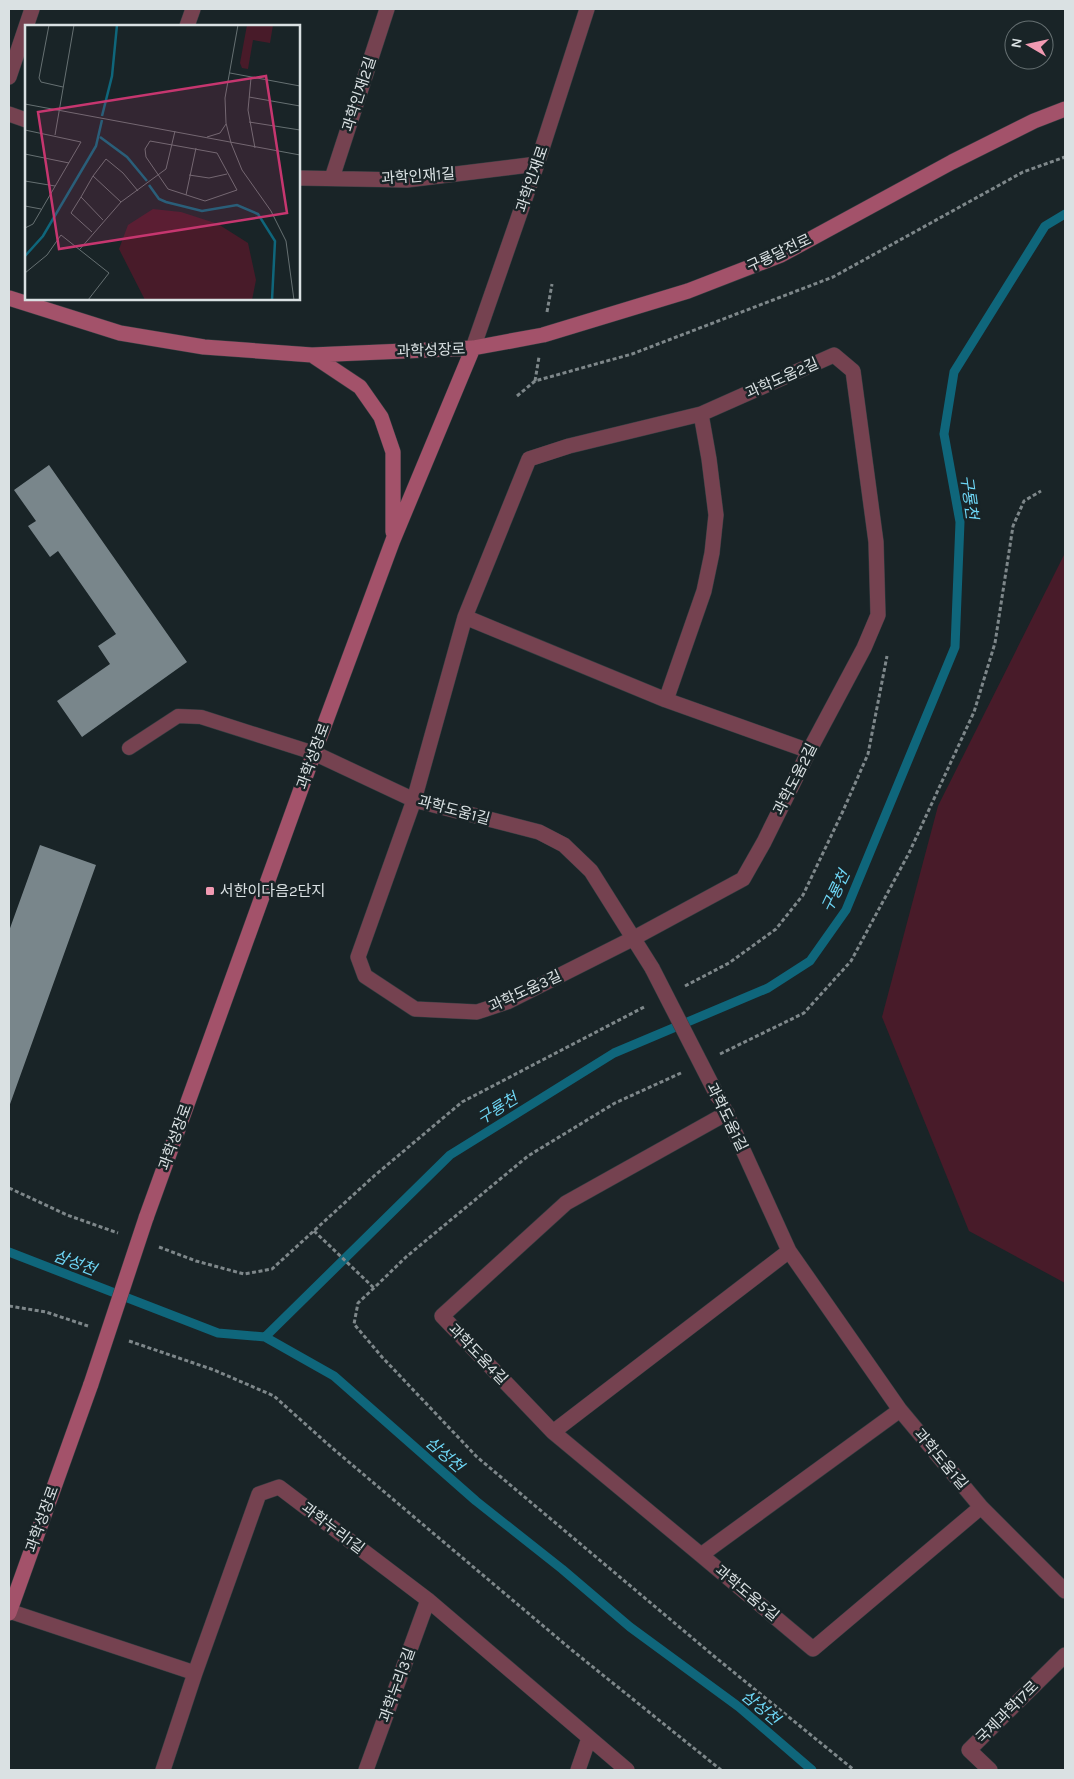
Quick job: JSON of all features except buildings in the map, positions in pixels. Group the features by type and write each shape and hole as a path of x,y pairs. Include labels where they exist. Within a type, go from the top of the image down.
{"street":[{"path":"27,25 32,9"},
{"path":"187,25 193,9"},
{"name":"과학인재2길","path":"332,178 387,9"},
{"name":"과학인재로","path":"473,348 538,164 587,9"},
{"path":"9,77 25,30"},
{"name":"구룡달전로","path":"473,348 543,335 688,291 772,258 952,162 1034,121 1065,109"},
{"path":"9,114 25,120"},
{"name":"과학인재1길","path":"300,178 407,180 538,164"},
{"name":"과학성장로","path":"9,298 120,333 204,348 312,355 473,348 393,540 314,753 146,1218 91,1384 9,1612"},
{"path":"312,355 360,387 380,417 393,452 393,540"},
{"name":"과학도움2길","path":"414,800 465,617 529,460 569,446 701,414 834,355 853,371 876,542 878,616 864,648 809,751 764,842 742,878 634,938"},
{"path":"666,700 704,591 712,553 716,515 701,414"},
{"path":"465,617 666,700 809,751"},
{"name":"과학도움1길","path":"314,753 414,800 539,832 564,845 591,871 652,968 727,1113 789,1251 900,1410 981,1507 1065,1591"},
{"name":"과학도움3길","path":"414,800 358,957 366,976 415,1009 477,1012 485,1010 507,1002 634,938"},
{"name":"과학도움4길","path":"553,1432 442,1316 566,1203 727,1113"},
{"path":"701,1555 553,1432 789,1251"},
{"name":"과학도움5길","path":"900,1410 701,1555 813,1649 981,1507"},
{"name":"과학누리1길","path":"162,1770 194,1673 259,1494 279,1487 428,1600 628,1770"},
{"name":"과학누리3길","path":"366,1770 428,1600"},
{"path":"9,1612 194,1673"},
{"name":"국제과학17로","path":"990,1770 969,1750 1065,1655"},
{"path":"578,1770 589,1738"}],"lane":[{"path":"130,748 178,716 201,717 314,753"}],"path":[{"path":"517,396 535,382 632,354 833,277 1023,172 1065,157"},
{"path":"718,1055 804,1013 851,961 909,853 974,712 995,643 1013,526 1024,501 1041,491"},
{"path":"678,990 729,963 776,929 803,895 868,754 888,651"},
{"path":"150,1244 244,1274 272,1269 374,1176 462,1102 652,1003"},
{"path":"683,1072 615,1103 528,1156 406,1257 358,1303 354,1324 477,1456 854,1770"},
{"path":"9,1188 67,1215 122,1234"},
{"path":"314,1231 374,1288"},
{"path":"9,1306 46,1312 93,1328"},
{"path":"121,1338 214,1370 274,1396 331,1447 558,1638 721,1770"}],"shaded area":[{"path":"1065,553 1065,1283 969,1231 882,1017 938,806"}],"waterway":[{"name":"구룡천","path":"265,1337 450,1155 614,1053 768,988 810,961 846,910 955,647 960,522 944,434 954,372 1045,226 1065,214"},
{"name":"삼성천","path":"9,1252 218,1333 265,1337 334,1376 476,1501 562,1569 630,1627 739,1707 812,1770"}],"place":[{"name":"서한이다음2단지","path":"210,891"}]}
